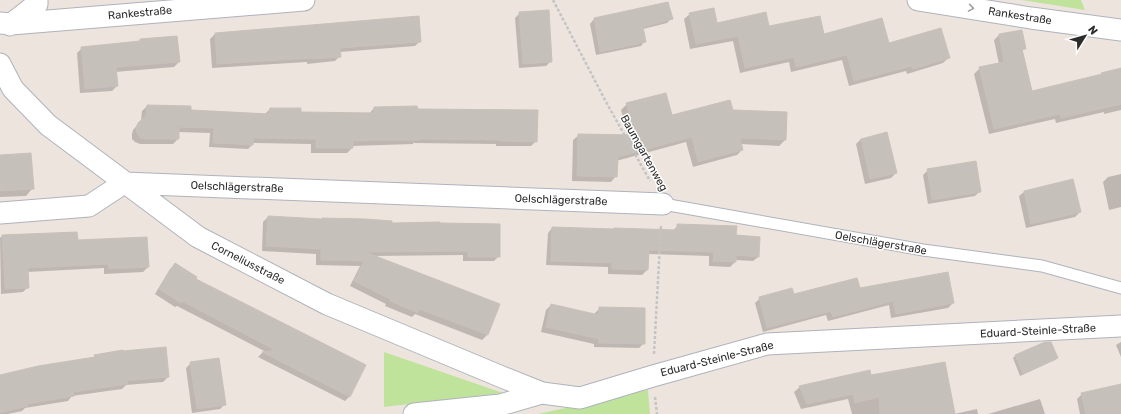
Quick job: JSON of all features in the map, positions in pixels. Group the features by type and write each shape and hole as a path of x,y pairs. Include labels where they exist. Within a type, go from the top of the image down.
{"street":[{"path":"4,28 37,4 37,0"},
{"name":"Rankestraße","path":"4,28 304,0"},
{"name":"Rankestraße","path":"918,0 1121,30"},
{"name":"Corneliusstraße","path":"0,64 13,89 48,125 198,237 327,304 542,393"},
{"path":"0,213 89,206 124,183"},
{"name":"Oelschlägerstraße","path":"124,183 663,204"},
{"name":"Eduard-Steinle-Straße","path":"414,414 500,405 542,393 580,398 768,344 1121,326"}],"lane":[{"name":"Oelschlägerstraße","path":"663,204 923,250 1042,266 1121,288"}],"path":[{"name":"Baumgartenweg","path":"553,0 605,100 663,204 653,376"}],"green space":[{"path":"1022,0 1081,0 1085,10"},
{"path":"384,352 503,393 384,407"},
{"path":"648,390 650,414 538,414"}],"building":[{"path":"668,2 673,19 643,27 646,42 600,52 594,18"},
{"path":"714,8 717,23 766,12 769,26 820,16 824,34 882,18 889,43 941,28 950,58 913,69 912,66 854,81 847,55 796,67 794,57 745,68 738,36 696,44 689,13"},
{"path":"549,10 552,62 523,64 519,12"},
{"path":"419,16 421,42 340,48 341,57 217,64 215,33"},
{"path":"1022,30 1026,49 1022,49 1032,91 1121,68 1121,104 1061,118 1060,114 994,129 979,67 1004,62 999,34"},
{"path":"177,36 180,62 116,67 118,86 85,89 81,47 140,41 140,39"},
{"path":"666,93 672,115 730,100 733,110 787,112 786,140 740,138 743,150 698,162 692,137 618,157 617,177 577,176 578,134 635,135 626,103"},
{"path":"147,105 191,106 191,110 269,114 270,108 301,108 301,112 374,113 374,107 417,106 418,109 538,110 537,142 419,139 353,141 353,148 316,148 316,139 254,138 253,145 213,143 214,128 179,127 179,139 146,139 140,138 136,128 138,123 146,116"},
{"path":"887,132 897,173 870,179 861,139"},
{"path":"31,153 34,189 0,191 0,155"},
{"path":"976,161 981,192 932,200 927,169"},
{"path":"1073,179 1081,212 1031,224 1024,191"},
{"path":"268,216 322,219 365,219 392,221 392,223 440,222 500,224 500,257 468,257 468,251 365,252 500,304 488,335 419,309 418,313 390,301 390,299 354,281 364,261 321,260 321,249 266,246"},
{"path":"677,224 737,226 736,235 760,237 759,257 736,255 736,262 713,261 714,252 649,250 648,270 612,269 612,263 551,261 552,227 677,230"},
{"path":"77,232 78,240 147,237 149,267 109,269 108,264 28,268 29,288 5,289 2,235"},
{"path":"175,263 197,277 196,279 366,365 350,397 262,352 275,350 182,301 181,303 159,289"},
{"path":"948,272 954,303 896,314 893,301 833,317 831,311 767,328 759,297 792,288 794,294 857,278 860,288"},
{"path":"551,304 599,315 599,307 645,308 645,344 599,343 599,339 546,327"},
{"path":"1045,342 1051,342 1058,358 1023,374 1015,355"},
{"path":"166,347 169,377 127,381 128,384 73,392 74,396 27,404 28,406 0,413 0,375 38,366 95,357 94,355 123,350"},
{"path":"219,358 226,405 197,409 190,362"},
{"path":"945,362 955,414 880,414 879,397 855,403 853,394 807,404 799,386 870,370 871,375"},
{"path":"1121,384 1121,414 1086,414 1081,393"}]}
